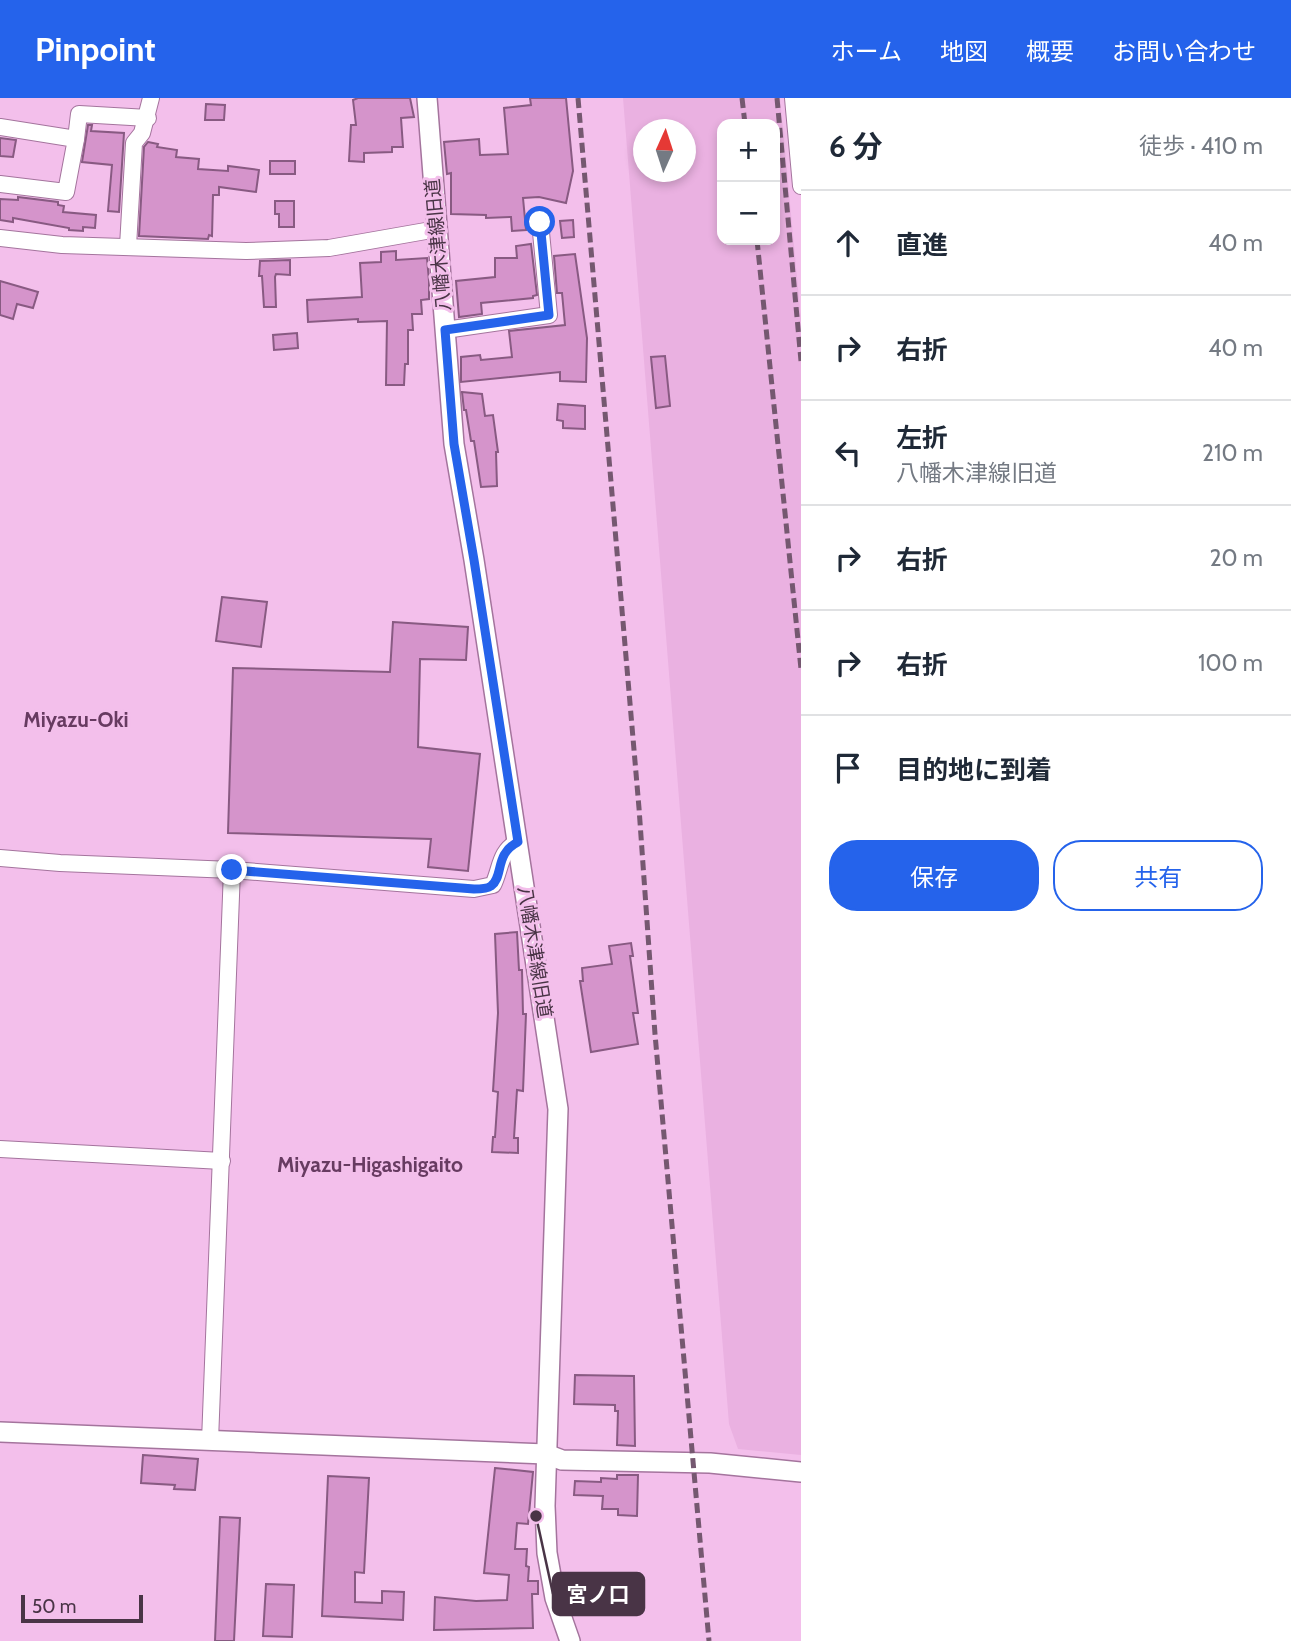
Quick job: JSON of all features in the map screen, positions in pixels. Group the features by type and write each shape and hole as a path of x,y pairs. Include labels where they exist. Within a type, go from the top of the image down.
{"street":[{"path":"128,246 134,143 148,118 151,98"},
{"name":"八幡木津線旧道","path":"427,98 454,444 473,550 558,1109 546,1454 547,1553 555,1598 570,1641"},
{"path":"793,98 801,186"},
{"path":"0,184 66,192 79,114 148,118"},
{"path":"0,127 76,139"},
{"path":"445,330 549,315 540,222"},
{"path":"0,238 62,245 246,251 329,248 437,229"},
{"path":"0,858 232,870 474,889 487,888 495,881 500,861 508,847 518,842"},
{"path":"211,1441 232,870"},
{"path":"0,1149 222,1161"},
{"path":"0,1432 546,1454 562,1460 710,1463 801,1472"}],"shaded area":[{"path":"623,98 780,98 801,319 801,1455 738,1449 729,1424"}],"building":[{"path":"410,98 414,117 401,118 403,147 392,147 392,152 364,153 364,162 349,161 351,125 356,125 353,100"},
{"path":"530,98 566,98 573,171 566,203 539,197 523,198 526,230 512,231 511,217 486,218 486,215 451,214 451,173 447,174 444,142 479,139 480,155 508,154 504,108 531,105"},
{"path":"206,104 225,105 224,120 205,120"},
{"path":"88,125 92,125 91,131 124,133 119,212 108,211 112,165 82,162"},
{"path":"0,138 16,140 13,157 0,156"},
{"path":"148,142 158,144 157,147 177,150 176,157 199,159 198,169 228,171 228,166 259,170 256,192 219,187 219,195 213,195 212,236 209,235 208,239 139,236 144,147"},
{"path":"270,161 295,161 295,174 270,174"},
{"path":"18,197 58,202 58,205 64,206 63,212 96,215 95,228 69,230 13,218 13,222 0,220 0,199 18,200"},
{"path":"275,201 294,201 294,227 279,227"},
{"path":"573,220 574,237 562,238 560,221"},
{"path":"531,244 537,295 533,298 481,303 482,314 459,317 456,281 495,277 495,258 517,258 516,246"},
{"path":"396,251 396,260 427,258 429,299 421,300 422,314 412,314 413,330 408,330 408,364 405,364 404,385 386,385 387,321 358,322 358,319 308,322 307,300 362,297 360,263 381,262 381,252"},
{"path":"575,254 587,338 586,382 560,381 560,372 461,382 461,357 480,355 481,360 512,357 509,331 565,325 562,293 557,293 554,256"},
{"path":"290,260 290,275 276,274 275,277 276,307 264,307 262,276 259,276 260,261"},
{"path":"0,281 38,292 33,308 17,304 13,319 0,315"},
{"path":"297,333 298,348 274,350 273,335"},
{"path":"665,356 670,406 656,408 651,357"},
{"path":"462,392 482,394 485,416 493,415 498,452 497,486 481,487 474,441 471,441"},
{"path":"558,404 585,406 585,429 563,428 563,421 557,420"},
{"path":"222,597 267,602 261,647 216,641"},
{"path":"393,622 468,627 466,660 420,659 418,747 480,754 468,871 428,867 431,839 228,833 233,668 390,672"},
{"path":"517,932 519,970 522,970 523,1014 526,1014 523,1091 517,1090 514,1138 518,1138 518,1153 492,1152 498,1092 493,1091 498,1013 495,934"},
{"path":"631,943 633,956 630,956 638,1013 633,1013 638,1044 591,1052 580,981 583,981 582,968 612,964 609,946"},
{"path":"575,1375 634,1376 635,1446 617,1445 618,1411 615,1411 615,1405 574,1404"},
{"path":"143,1455 198,1459 195,1490 174,1489 175,1485 141,1483"},
{"path":"495,1468 533,1472 528,1524 517,1523 515,1549 527,1549 528,1581 538,1581 538,1594 532,1594 533,1628 434,1630 435,1597 476,1601 507,1600 509,1575 484,1573"},
{"path":"617,1475 638,1475 637,1516 618,1515 618,1509 602,1509 603,1496 574,1495 575,1481 601,1482 601,1478 617,1479"},
{"path":"328,1476 369,1478 364,1573 355,1572 355,1602 382,1603 382,1591 404,1592 403,1620 322,1616"},
{"path":"220,1517 240,1518 234,1641 215,1641"},
{"path":"266,1584 294,1585 292,1637 263,1636"}],"railway":[{"path":"578,98 639,808 655,1034 709,1641"},
{"path":"742,98 744,119"},
{"path":"777,98 801,361"},
{"path":"758,245 801,669"}],"place":[{"name":"宮ノ口","path":"536,1516"}],"district":[{"name":"Miyazu-Oki","path":"76,719"},
{"name":"Miyazu-Higashigaito","path":"370,1164"}],"route":[{"path":"232,870 487,888 493,885 500,861 508,847 518,842 454,444 445,330 549,315 540,222"}]}
